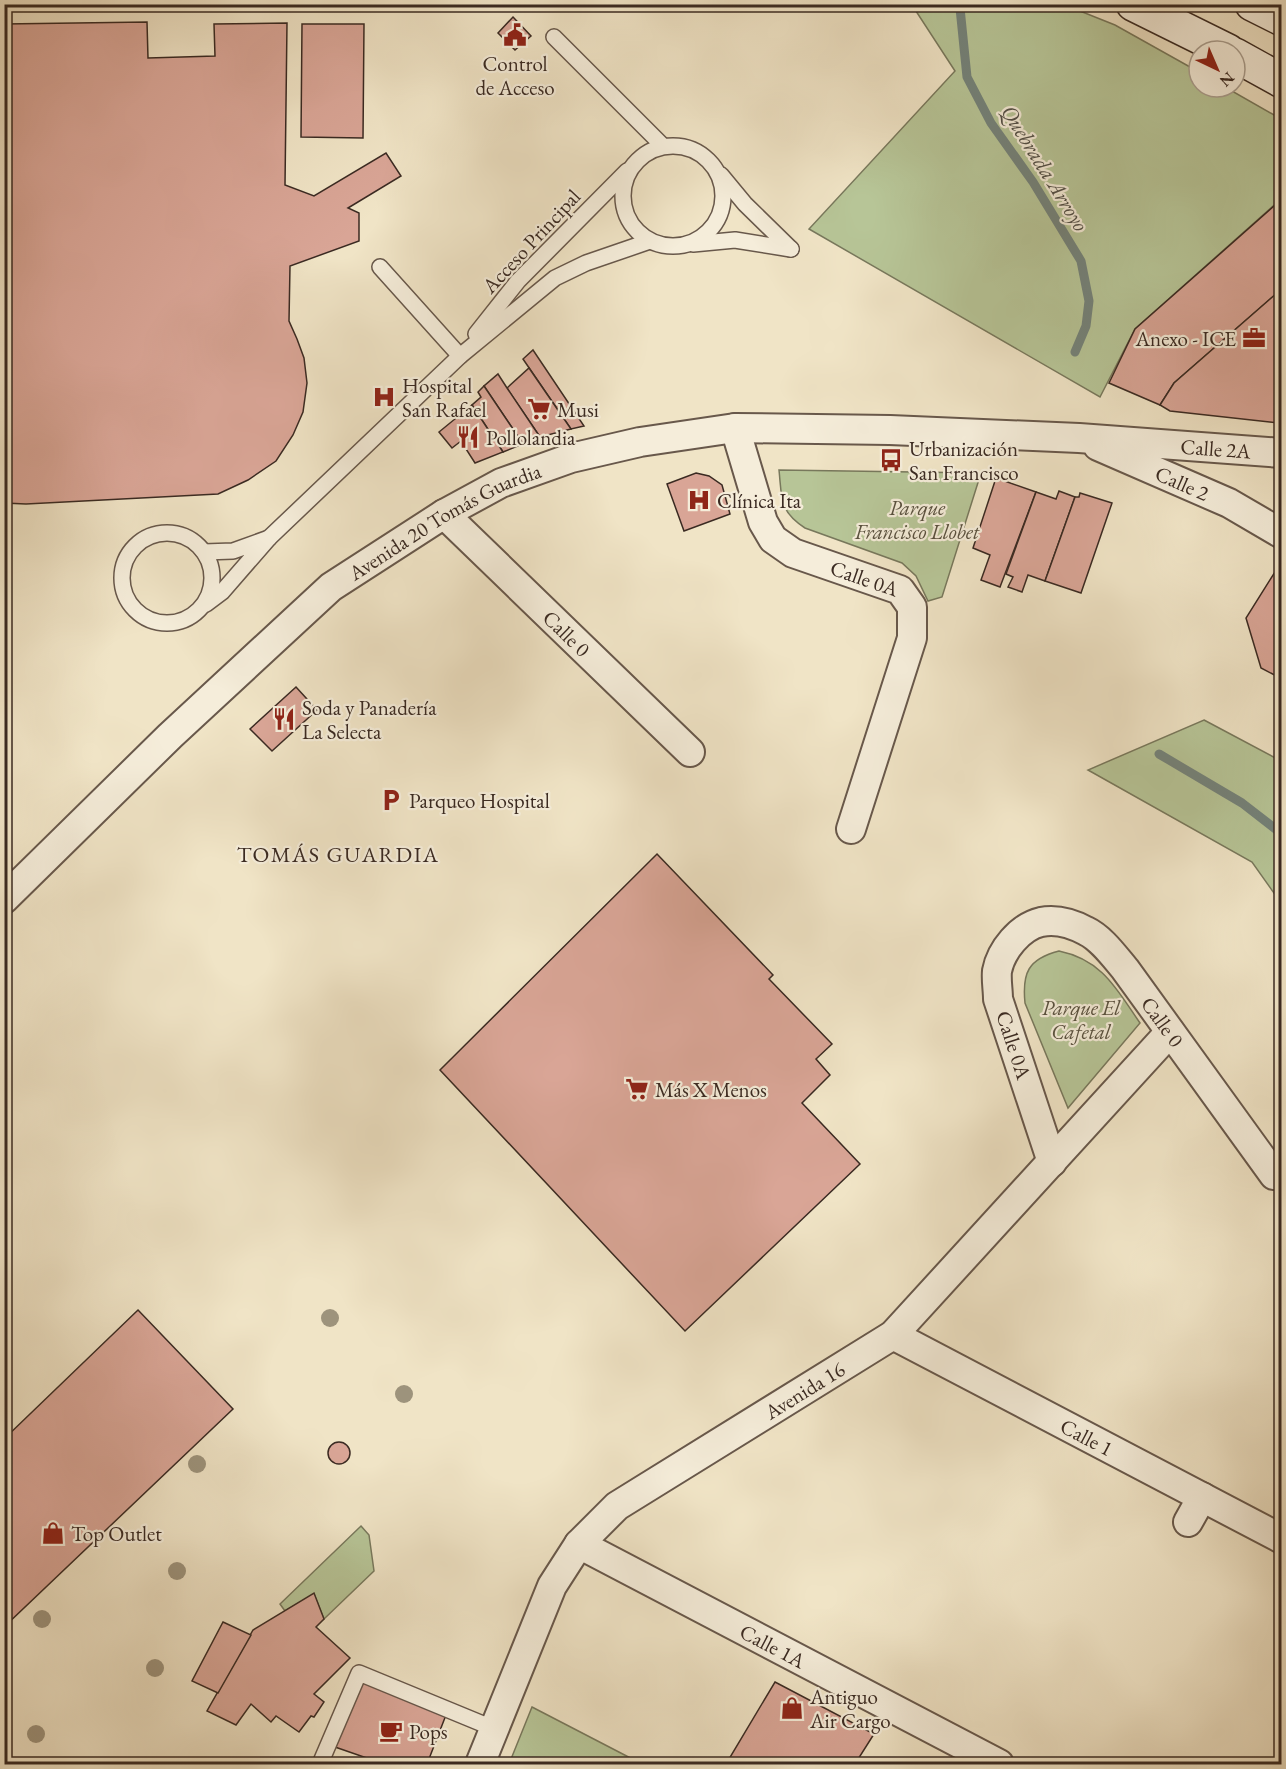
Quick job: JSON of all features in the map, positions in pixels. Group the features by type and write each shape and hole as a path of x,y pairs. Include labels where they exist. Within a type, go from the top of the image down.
{"main road":[{"path":"1133,4 1204,39"},
{"path":"1252,4 1281,19"},
{"path":"1247,62 1281,81"}],"street":[{"name":"Avenida 20 Tomás Guardia","path":"4,899 170,736 331,587 444,514 501,483 571,458 640,442 735,428 890,430 1080,438"},
{"name":"Calle 0A","path":"735,428 763,522 773,539 793,552 900,590 912,607 912,638 851,829"},
{"name":"Calle 2A","path":"1080,438 1281,453"},
{"name":"Calle 2","path":"1080,438 1229,503 1281,534"},
{"path":"1229,503 1217,490 1214,481 1217,470 1227,458 1249,450"},
{"name":"Calle 0","path":"444,514 690,752"},
{"name":"Calle 0","path":"1020,933 1041,922 1062,922 1088,931 1109,950 1274,1175"},
{"name":"Calle 0A","path":"1020,933 1004,951 997,972 998,999 1052,1162"},
{"name":"Avenida 16","path":"480,1764 552,1586 579,1544 617,1506 893,1335 1170,1032"},
{"name":"Calle 1","path":"893,1335 1281,1539"},
{"path":"1188,1522 1202,1497"},
{"name":"Calle 1A","path":"579,1544 999,1764"}],"lane":[{"path":"554,37 663,146"},
{"path":"663,146 693,149 706,157 745,204 791,249 735,240 675,246 662,245 650,241 637,232 628,219 623,204 623,189 628,173 637,160 649,151 663,146"},
{"name":"Acceso Principal","path":"460,356 518,281 637,160"},
{"path":"687,244 702,238 721,214 724,198 723,182 716,168"},
{"name":"Acceso Principal","path":"201,608 222,592 269,538 460,356 555,278 586,263 650,241"},
{"path":"380,267 460,356"},
{"path":"166,532 194,541 204,552 213,577 209,595 201,608 189,618 175,623 159,623 145,619 133,609 124,596 121,582 122,567 128,553 139,542 152,535 166,532"},
{"name":"Acceso Principal","path":"204,552 233,551 269,538"},
{"path":"320,1764 359,1673 495,1729"}],"green space":[{"path":"912,5 1065,5 1115,25 1187,65 1187,99 1246,99 1281,119 1281,199 1135,329 1100,397 809,229 955,71"},
{"name":"Parque Francisco Llobet","path":"779,470 981,473 942,597 928,601 916,576 902,563 805,528 797,522 790,516 783,504"},
{"path":"1204,720 1281,761 1281,903 1252,862 1088,770"},
{"name":"Parque El Cafetal","path":"1059,951 1087,961 1098,969 1116,988 1140,1023 1068,1108 1025,1003 1024,992 1026,975 1034,963 1040,958"},
{"path":"361,1526 369,1535 374,1571 324,1619 314,1594 285,1611 280,1604"},
{"path":"532,1707 642,1764 509,1764"}],"building":[{"path":"513,17 531,36 515,50 498,33"},
{"path":"147,22 148,58 215,56 214,24 287,23 285,185 314,196 386,153 401,176 348,208 359,213 359,241 290,266 289,321 304,358 307,383 303,412 293,435 276,461 248,480 218,494 26,504 4,503 4,24"},
{"path":"302,24 364,24 363,138 301,137"},
{"path":"1282,199 1282,289 1174,383 1160,405 1109,383 1135,329"},
{"name":"Anexo - ICE","path":"1277,293 1282,293 1282,401 1278,423 1170,411 1160,405 1174,383"},
{"path":"533,350 584,426 571,429 523,359"},
{"name":"Musi","path":"529,368 571,429 540,437 507,388"},
{"path":"498,374 540,437 523,444 484,386"},
{"path":"484,386 523,444 503,452 472,405 481,397 478,392"},
{"name":"Pollolandia","path":"472,405 503,452 475,463 461,441 452,448 439,432"},
{"name":"Clínica Ita","path":"696,473 709,476 722,485 730,514 684,531 667,484"},
{"path":"996,478 1036,492 1000,587 981,580 990,555 973,548"},
{"path":"1059,491 1075,497 1045,581 1028,575 1022,592 1008,587 1013,577 1006,574 1036,492 1056,499"},
{"path":"1080,493 1112,503 1081,593 1045,581 1075,497 1079,497"},
{"path":"1280,564 1282,565 1282,679 1261,668 1246,618"},
{"name":"Soda y Panadería La Selecta","path":"296,687 317,710 272,751 250,729"},
{"name":"Más X Menos","path":"657,854 773,975 769,979 832,1044 816,1059 830,1075 802,1103 860,1164 685,1331 440,1070"},
{"name":"Top Outlet","path":"138,1310 233,1409 4,1627 4,1439"},
{"path":"339,1442 347,1445 350,1453 347,1461 339,1464 331,1461 328,1453 331,1445"},
{"path":"314,1593 324,1619 316,1627 350,1658 314,1694 324,1702 314,1717 311,1716 299,1732 276,1716 271,1722 251,1704 236,1725 207,1711 253,1630"},
{"path":"223,1622 251,1635 218,1693 192,1681"},
{"name":"Pops","path":"361,1681 446,1715 427,1764 384,1764 335,1747"},
{"name":"Antiguo Air Cargo","path":"775,1682 874,1734 855,1764 726,1764"}],"waterway":[{"name":"Quebrada Arroyo","path":"961,4 967,77 991,123 1033,182 1081,261 1089,301 1086,326 1075,352"},
{"name":"Quebrada Arroyo","path":"1159,754 1242,803 1282,834"}],"place":[{"name":"Control de Acceso","path":"515,35"},
{"name":"Anexo - ICE","path":"1254,338"},
{"name":"Hospital San Rafael","path":"384,397"},
{"name":"Musi","path":"539,409"},
{"name":"Pollolandia","path":"468,437"},
{"name":"Urbanización San Francisco","path":"891,460"},
{"name":"Clínica Ita","path":"699,500"},
{"name":"Soda y Panadería La Selecta","path":"284,719"},
{"name":"Parqueo Hospital","path":"391,800"},
{"name":"Más X Menos","path":"637,1089"},
{"name":"Top Outlet","path":"53,1533"},
{"name":"Antiguo Air Cargo","path":"792,1708"},
{"name":"Pops","path":"391,1731"}],"district":[{"name":"TOMÁS GUARDIA","path":"338,854"}]}
